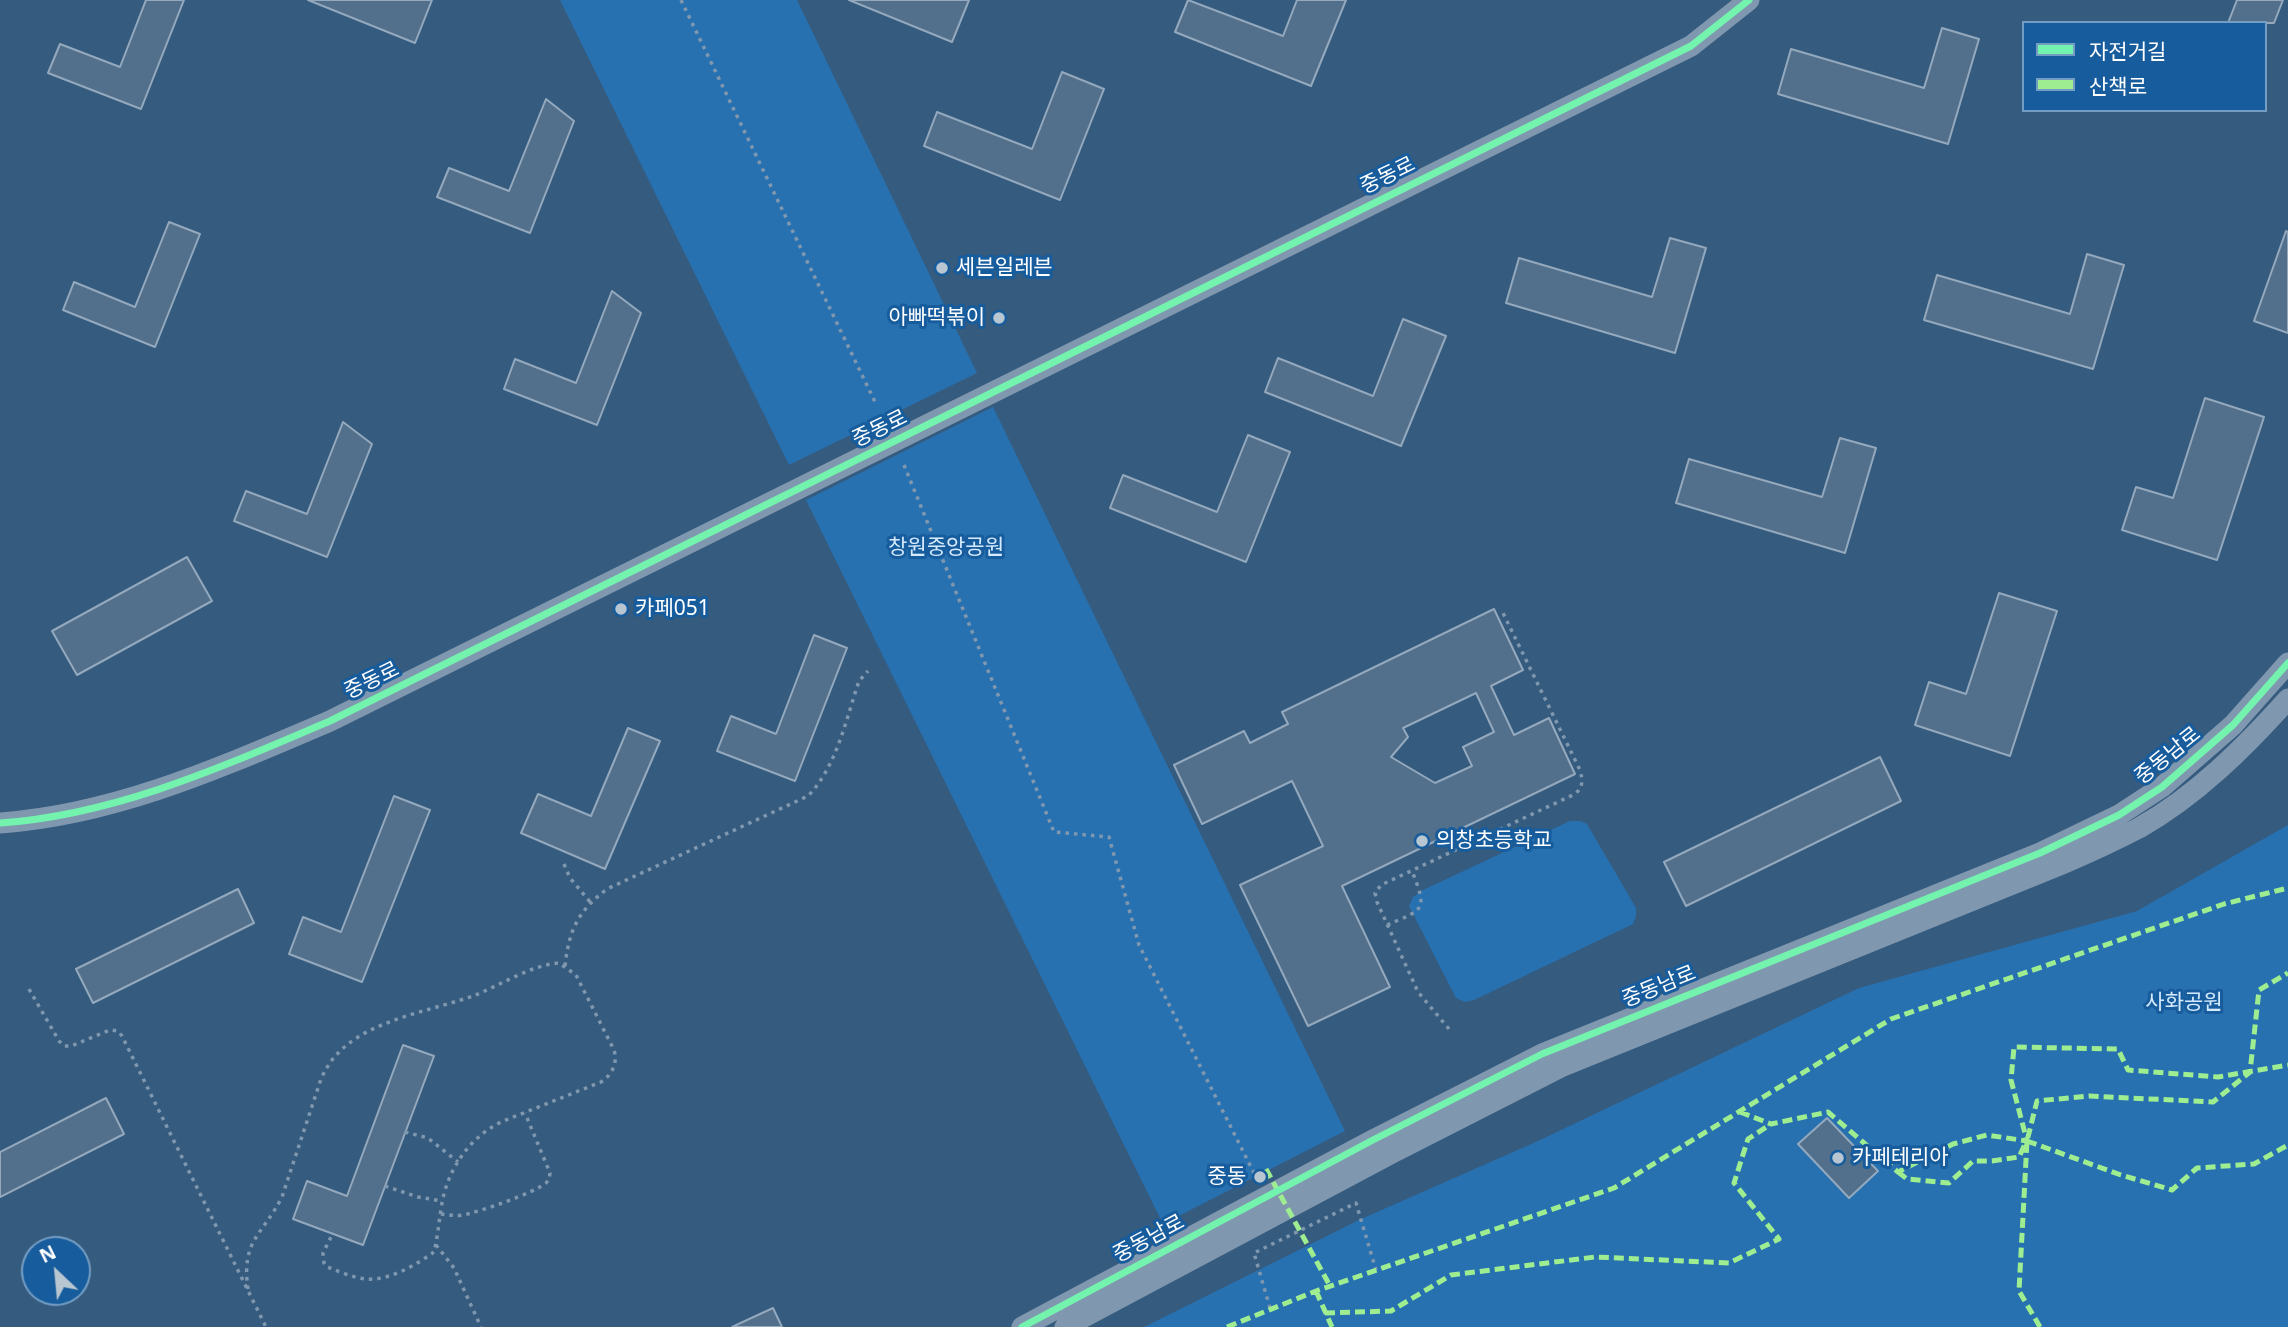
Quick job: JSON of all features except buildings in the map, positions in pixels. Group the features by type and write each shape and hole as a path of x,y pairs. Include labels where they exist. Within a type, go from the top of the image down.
{"street":[{"name":"중동로","path":"0,823 86,811 212,771 330,721 1691,46 1749,0"},
{"name":"중동남로","path":"1022,1327 1371,1141 1542,1054 2040,853 2119,815 2162,787 2233,726 2288,663"},
{"name":"중동남로","path":"1065,1327 1392,1153 1563,1066 2062,864 2131,832 2184,798 2255,737 2288,699"}],"path":[{"path":"681,0 876,404"},
{"path":"904,465 1054,832 1109,837 1139,945 1255,1175"},
{"path":"1449,1029 1418,992 1375,893 1381,886 1575,794 1581,789 1583,780 1502,611"},
{"path":"565,965 571,931 591,902 607,889 808,796 817,787 831,761 859,681 868,671"},
{"path":"564,864 570,878 591,902"},
{"path":"1387,925 1416,912 1420,907 1422,895 1412,872"},
{"path":"248,1289 245,1262 248,1249 282,1197 321,1079 339,1050 377,1027 474,996 543,966 559,963 565,965 576,975 617,1057 609,1077 488,1128 475,1140 451,1174 442,1201 434,1252 419,1263 384,1278 363,1279 327,1267 323,1254 333,1233"},
{"path":"29,989 64,1046 71,1046 110,1030 118,1031 122,1036 267,1327"},
{"path":"441,1214 460,1215 472,1212 532,1191 550,1178 524,1113"},
{"path":"405,1132 428,1138 458,1162"},
{"path":"385,1186 418,1197 442,1201"},
{"path":"1270,1308 1254,1253 1356,1203 1376,1270"},
{"path":"436,1245 454,1268 481,1327"}],"green space":[{"path":"560,0 797,0 977,373 789,465"},
{"name":"창원중앙공원","path":"993,407 1345,1131 1163,1224 806,500"},
{"path":"1570,821 1587,824 1636,908 1633,924 1474,1000 1465,1002 1456,998 1409,906 1413,897"},
{"name":"사화공원","path":"2288,825 2288,1327 1144,1327 1359,1220 1538,1141 1859,988 2137,911"}],"marked path":[{"path":"1227,1327 1316,1291 1614,1188 1891,1019 2224,904 2288,888"},
{"path":"2040,1327 2019,1291 2027,1141 2037,1101 2089,1096 2213,1102 2250,1072 2259,990 2288,973"},
{"path":"1740,1112 1771,1124 1828,1112 1898,1172 1953,1144 1987,1135 2027,1141 2011,1080 2014,1047 2118,1049 2128,1070 2218,1077 2288,1065"},
{"path":"1325,1313 1391,1311 1451,1275 1595,1257 1729,1263 1779,1239 1734,1183 1748,1139 1771,1124"},
{"path":"2027,1141 2121,1175 2172,1190 2197,1168 2254,1164 2288,1145"},
{"path":"1898,1172 1907,1179 1949,1183 1973,1161 2019,1157 2025,1144"},
{"path":"1266,1169 1330,1286"},
{"path":"1316,1291 1332,1327"}],"cycle path":[{"path":"0,823 86,810 127,799 210,771 330,721 1691,46 1749,0"},
{"path":"1022,1327 1371,1141 1542,1054 2040,853 2119,815 2162,787 2233,725 2288,663"}],"place":[{"name":"세븐일레븐","path":"942,268"},
{"name":"아빠떡볶이","path":"999,318"},
{"name":"카페051","path":"621,609"},
{"name":"의창초등학교","path":"1422,841"},
{"name":"카페테리아","path":"1838,1158"},
{"name":"중동","path":"1260,1177"}]}
